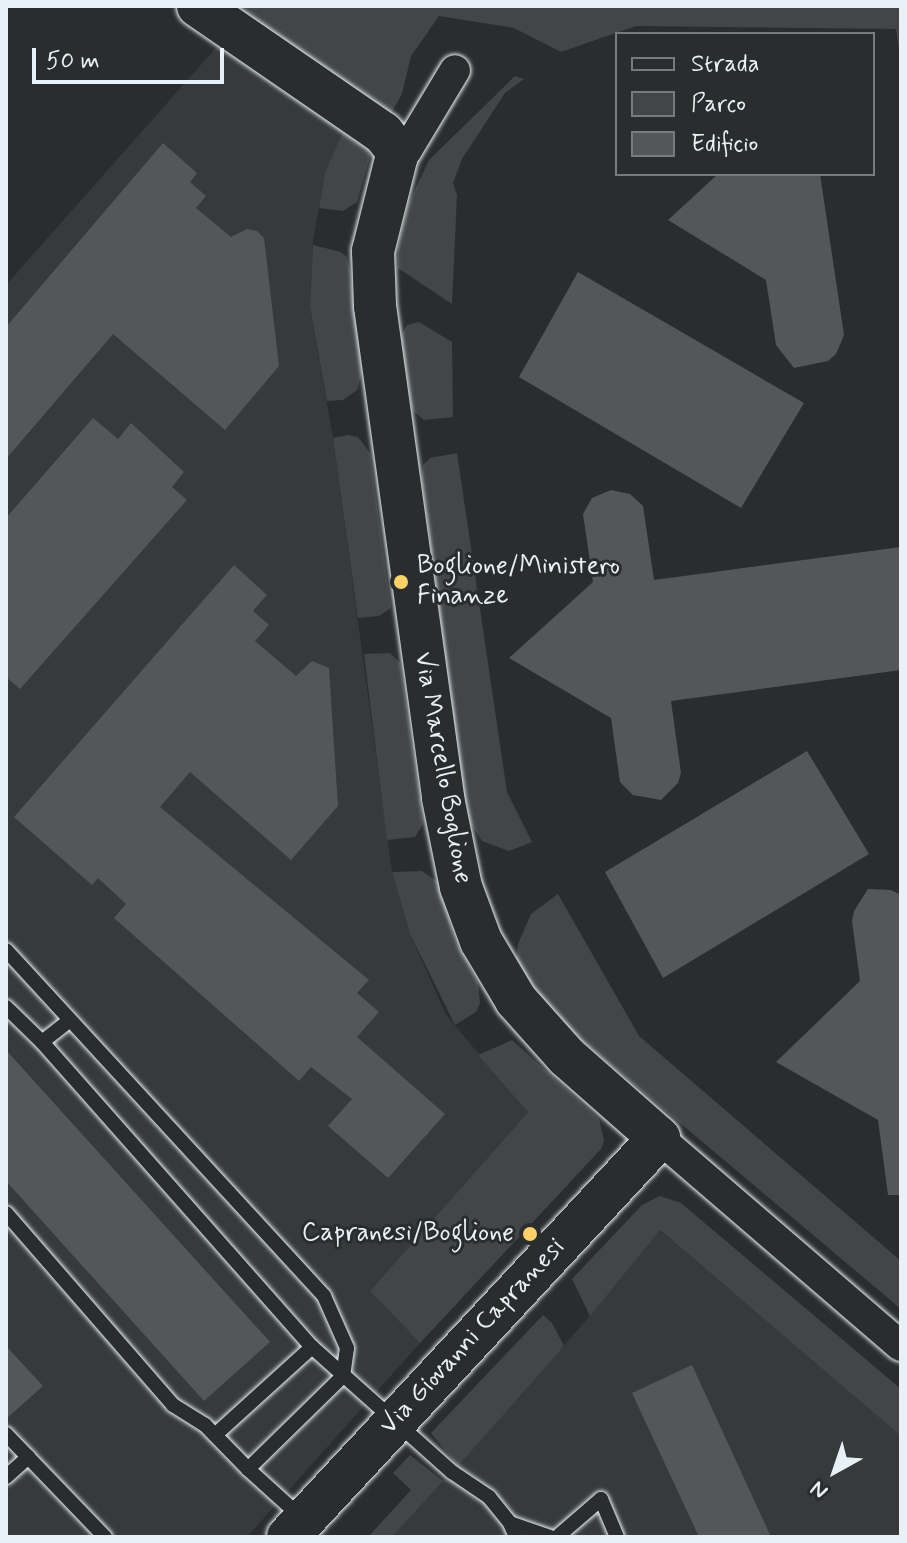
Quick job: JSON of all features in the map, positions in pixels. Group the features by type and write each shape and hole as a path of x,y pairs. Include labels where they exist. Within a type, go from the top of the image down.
{"street":[{"path":"198,6 383,133 397,155"},
{"name":"Via Marcello Boglione","path":"455,70 407,150 397,155 373,251 375,306 443,798 461,887 481,941 516,1000 567,1057 901,1346"},
{"name":"Via Giovanni Capranesi","path":"296,1528 659,1138"}],"lane":[{"path":"6,950 324,1296 347,1348 343,1376 248,1469"},
{"path":"6,1007 42,1042 312,1347 460,1479 489,1497 510,1523 516,1537"},
{"path":"42,1042 69,1021"},
{"path":"6,1213 173,1405 215,1435 248,1469 296,1528"},
{"path":"215,1435 312,1347"},
{"path":"6,1434 97,1534"},
{"path":"6,1477 28,1457"},
{"path":"557,1537 601,1499 617,1537"},
{"path":"510,1523 550,1537"}],"shaded area":[{"path":"222,41 345,127 325,172 313,241 310,307 333,438 392,872 410,934 446,1015 528,1112 370,1291 420,1343 247,1537 6,1537 6,285"},
{"path":"659,1230 901,1434 901,1537 392,1537 583,1324"}],"green space":[{"path":"234,6 901,6 901,64 896,29 636,26 561,52 514,28 439,16 411,56 402,94 390,115"},
{"path":"515,76 524,79 505,93 462,159 453,183 457,195 452,304 398,268 398,248 408,204 429,160"},
{"path":"345,127 368,150 370,157 357,202 343,211 319,208 325,172"},
{"path":"313,245 341,252 347,257 350,271 362,373 357,390 343,400 327,401 310,307"},
{"path":"419,322 452,342 453,417 424,420 412,410 401,336 407,325"},
{"path":"358,437 370,453 391,608 379,616 358,618 333,438"},
{"path":"457,453 507,792 532,842 509,851 482,841 467,818 422,479 423,465 430,458"},
{"path":"390,653 400,663 423,824 415,837 387,840 364,654"},
{"path":"422,871 438,882 455,941 478,983 480,1003 476,1012 455,1025 410,934 392,872"},
{"path":"558,894 639,1036 901,1261 901,1309 578,1037 538,995 516,959 518,944 531,914"},
{"path":"512,1040 599,1119 604,1140 601,1149 420,1343 370,1291 528,1112 478,1055"},
{"path":"660,1196 681,1203 901,1389 901,1436 660,1230 590,1316 572,1279 642,1205"},
{"path":"543,1315 552,1323 564,1346 458,1466 431,1433"},
{"path":"410,1455 443,1481 392,1537 368,1537 411,1490 393,1473"}],"building":[{"path":"163,143 197,173 190,182 206,196 196,208 231,237 247,229 257,231 264,238 279,366 225,430 113,334 6,459 6,327"},
{"path":"716,176 820,176 844,335 836,354 828,361 794,368 776,345 766,280 668,220"},
{"path":"578,272 804,403 741,508 519,377"},
{"path":"93,418 118,439 131,423 184,472 172,487 187,500 20,689 6,677 6,518"},
{"path":"611,490 630,494 643,506 654,580 901,547 901,670 671,701 681,773 678,783 661,800 633,795 620,782 611,718 509,658 593,582 583,514 592,498"},
{"path":"234,565 267,595 253,611 269,625 255,641 296,676 312,661 329,668 338,806 291,860 190,772 160,807 369,980 357,993 379,1012 357,1037 445,1114 388,1178 328,1126 352,1099 311,1067 299,1081 114,918 126,904 98,878 92,885 14,817"},
{"path":"807,751 869,854 663,978 605,872"},
{"path":"868,889 891,890 901,895 901,1195 888,1195 878,1120 776,1062 860,981 852,921 854,911"},
{"path":"6,1050 270,1342 204,1401 6,1181"},
{"path":"6,1346 43,1386 6,1419"},
{"path":"692,1365 771,1537 699,1537 632,1393"}],"place":[{"name":"Boglione/Ministero Finanze","path":"401,582"},
{"name":"Capranesi/Boglione","path":"530,1234"}]}
